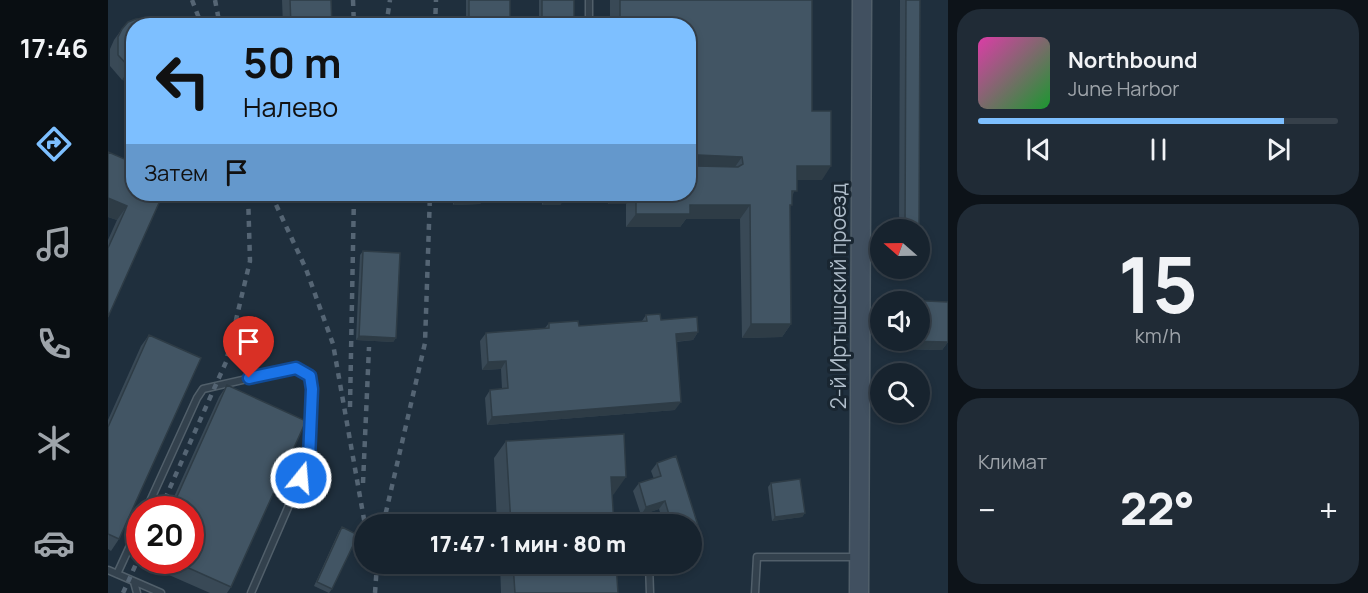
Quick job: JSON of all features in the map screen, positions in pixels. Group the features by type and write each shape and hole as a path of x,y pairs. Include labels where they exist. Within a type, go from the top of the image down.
{"main road":[{"name":"2-й Иртышский проезд","path":"859,593 862,0"}],"lane":[{"path":"589,0 589,18"},
{"path":"152,496 203,389 296,368 310,376 312,389 309,459 251,593"},
{"path":"117,574 126,554"},
{"path":"755,593 757,557 859,556"},
{"path":"108,570 161,593"},
{"path":"649,574 650,593"},
{"path":"134,582 137,593"}],"building":[{"path":"290,0 331,0 332,18 291,18"},
{"path":"469,0 510,0 510,18 469,18"},
{"path":"542,0 574,0 574,18 542,18"},
{"path":"620,0 812,0 812,111 831,111 831,166 797,166 797,191 792,191 792,205 790,205 791,324 751,324 750,205 690,205 690,214 636,214 636,201 696,201 696,165 738,167 743,164 742,157 696,156 696,18 620,18"},
{"path":"906,0 920,0 919,219 905,219"},
{"path":"126,24 126,64 118,55 118,37"},
{"path":"108,152 126,160 126,201 160,201 108,317 108,248 127,206 108,198"},
{"path":"363,251 400,253 396,338 359,336"},
{"path":"930,301 948,302 948,342 930,342"},
{"path":"660,314 661,320 697,317 698,332 676,334 681,402 492,417 490,390 508,388 506,361 488,362 486,333 549,328 549,323 578,321 579,326 647,321 646,315"},
{"path":"149,335 201,358 138,496 126,496 126,524 119,539 108,534 108,427"},
{"path":"227,385 306,421 231,587 202,574 204,574 204,496 177,496"},
{"path":"624,434 626,477 611,477 613,514 510,514 506,441"},
{"path":"676,456 694,514 669,514 665,501 646,507 639,483 661,476 657,463"},
{"path":"800,479 805,513 775,517 771,483"},
{"path":"342,527 354,533 354,543 332,589 317,582"},
{"path":"514,574 617,574 618,593 515,593"}],"railway":[{"path":"192,0 199,18"},
{"path":"215,0 218,18"},
{"path":"353,0 354,18"},
{"path":"387,18 390,0"},
{"path":"435,18 436,0"},
{"path":"166,496 226,362 250,261 248,201"},
{"path":"274,201 306,269 333,344 363,514"},
{"path":"350,407 354,201"},
{"path":"386,514 425,343 430,201"},
{"path":"363,483 369,347"},
{"path":"123,593 132,574"},
{"path":"375,593 376,574"}],"route":[{"path":"249,378 296,368 310,376 312,389 309,459 301,478"}]}
